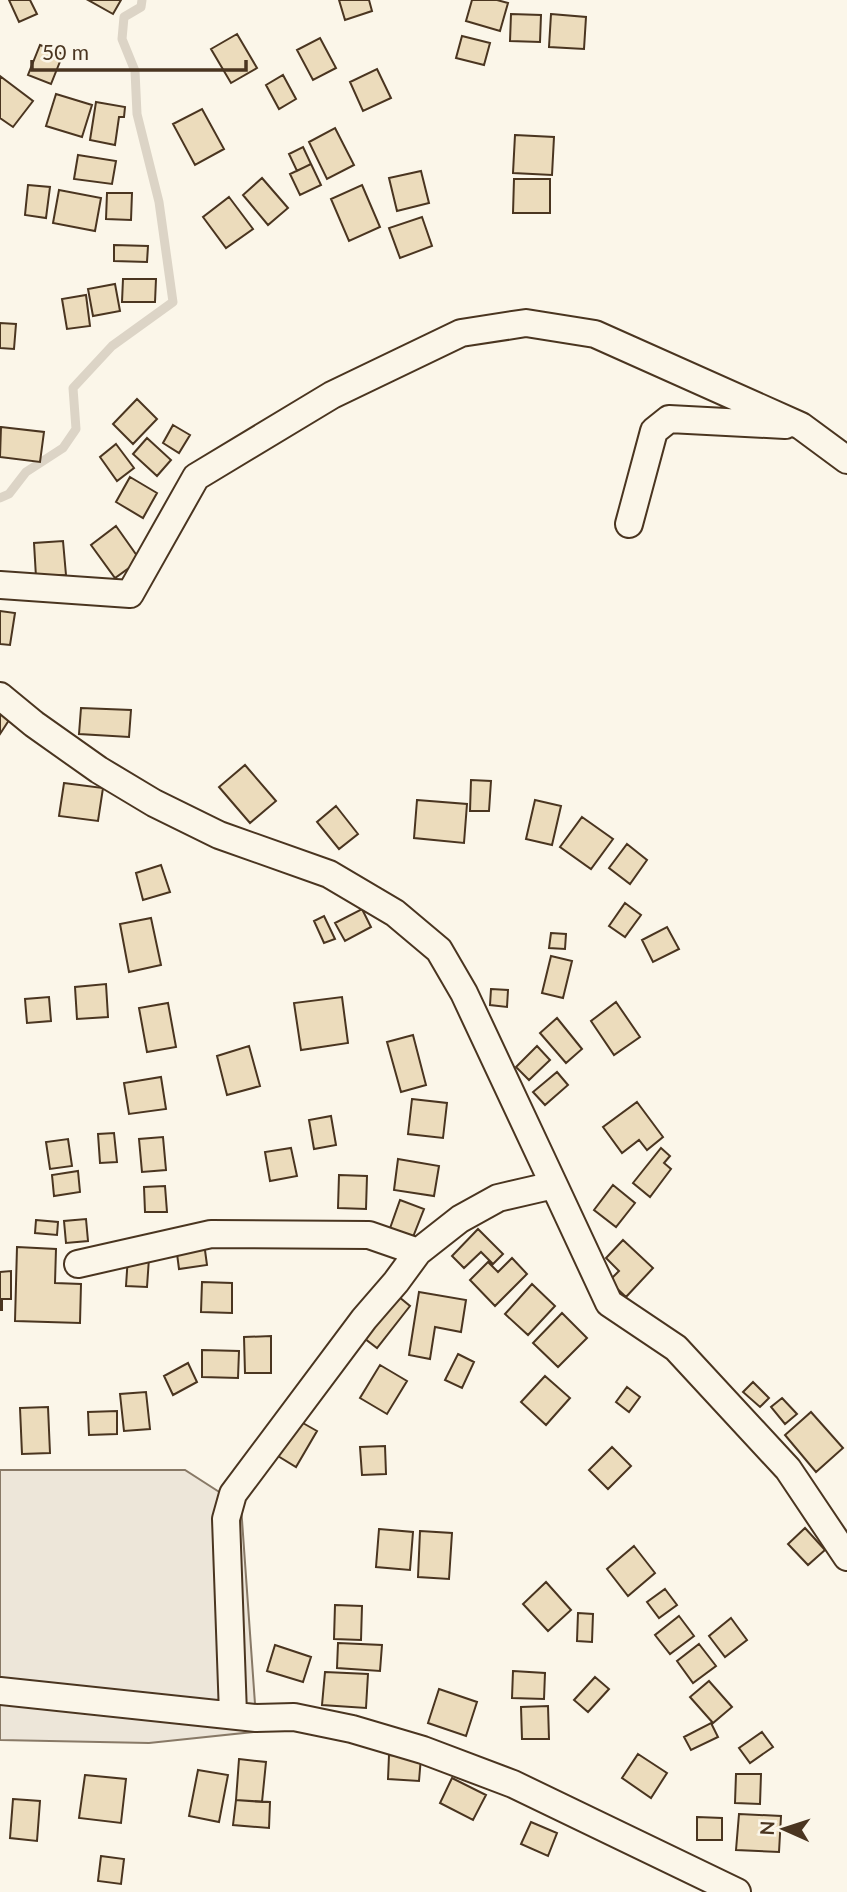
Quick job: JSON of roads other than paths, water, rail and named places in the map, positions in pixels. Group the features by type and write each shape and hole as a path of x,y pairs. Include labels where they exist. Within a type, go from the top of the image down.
{"street":[{"path":"0,585 130,594 195,477 332,395 461,332 526,323 595,334 801,426 847,460"},
{"path":"629,524 654,431 669,419 801,426"},
{"path":"0,696 99,770 154,803 219,835 328,874 395,913 439,950 464,993 609,1303 676,1348 788,1469 847,1557"},
{"path":"233,1714 226,1519 233,1494 364,1318 418,1252 460,1219 499,1198 554,1185"},
{"path":"78,1264 211,1234 369,1235 418,1252"},
{"path":"0,1690 256,1718 294,1717 352,1729 423,1750 513,1784 737,1892"}],"waterway":[{"path":"0,498 9,494 26,472 63,448 76,429 73,388 112,346 173,302 159,202 137,114 135,71 122,39 124,17 141,7 142,0"}]}
